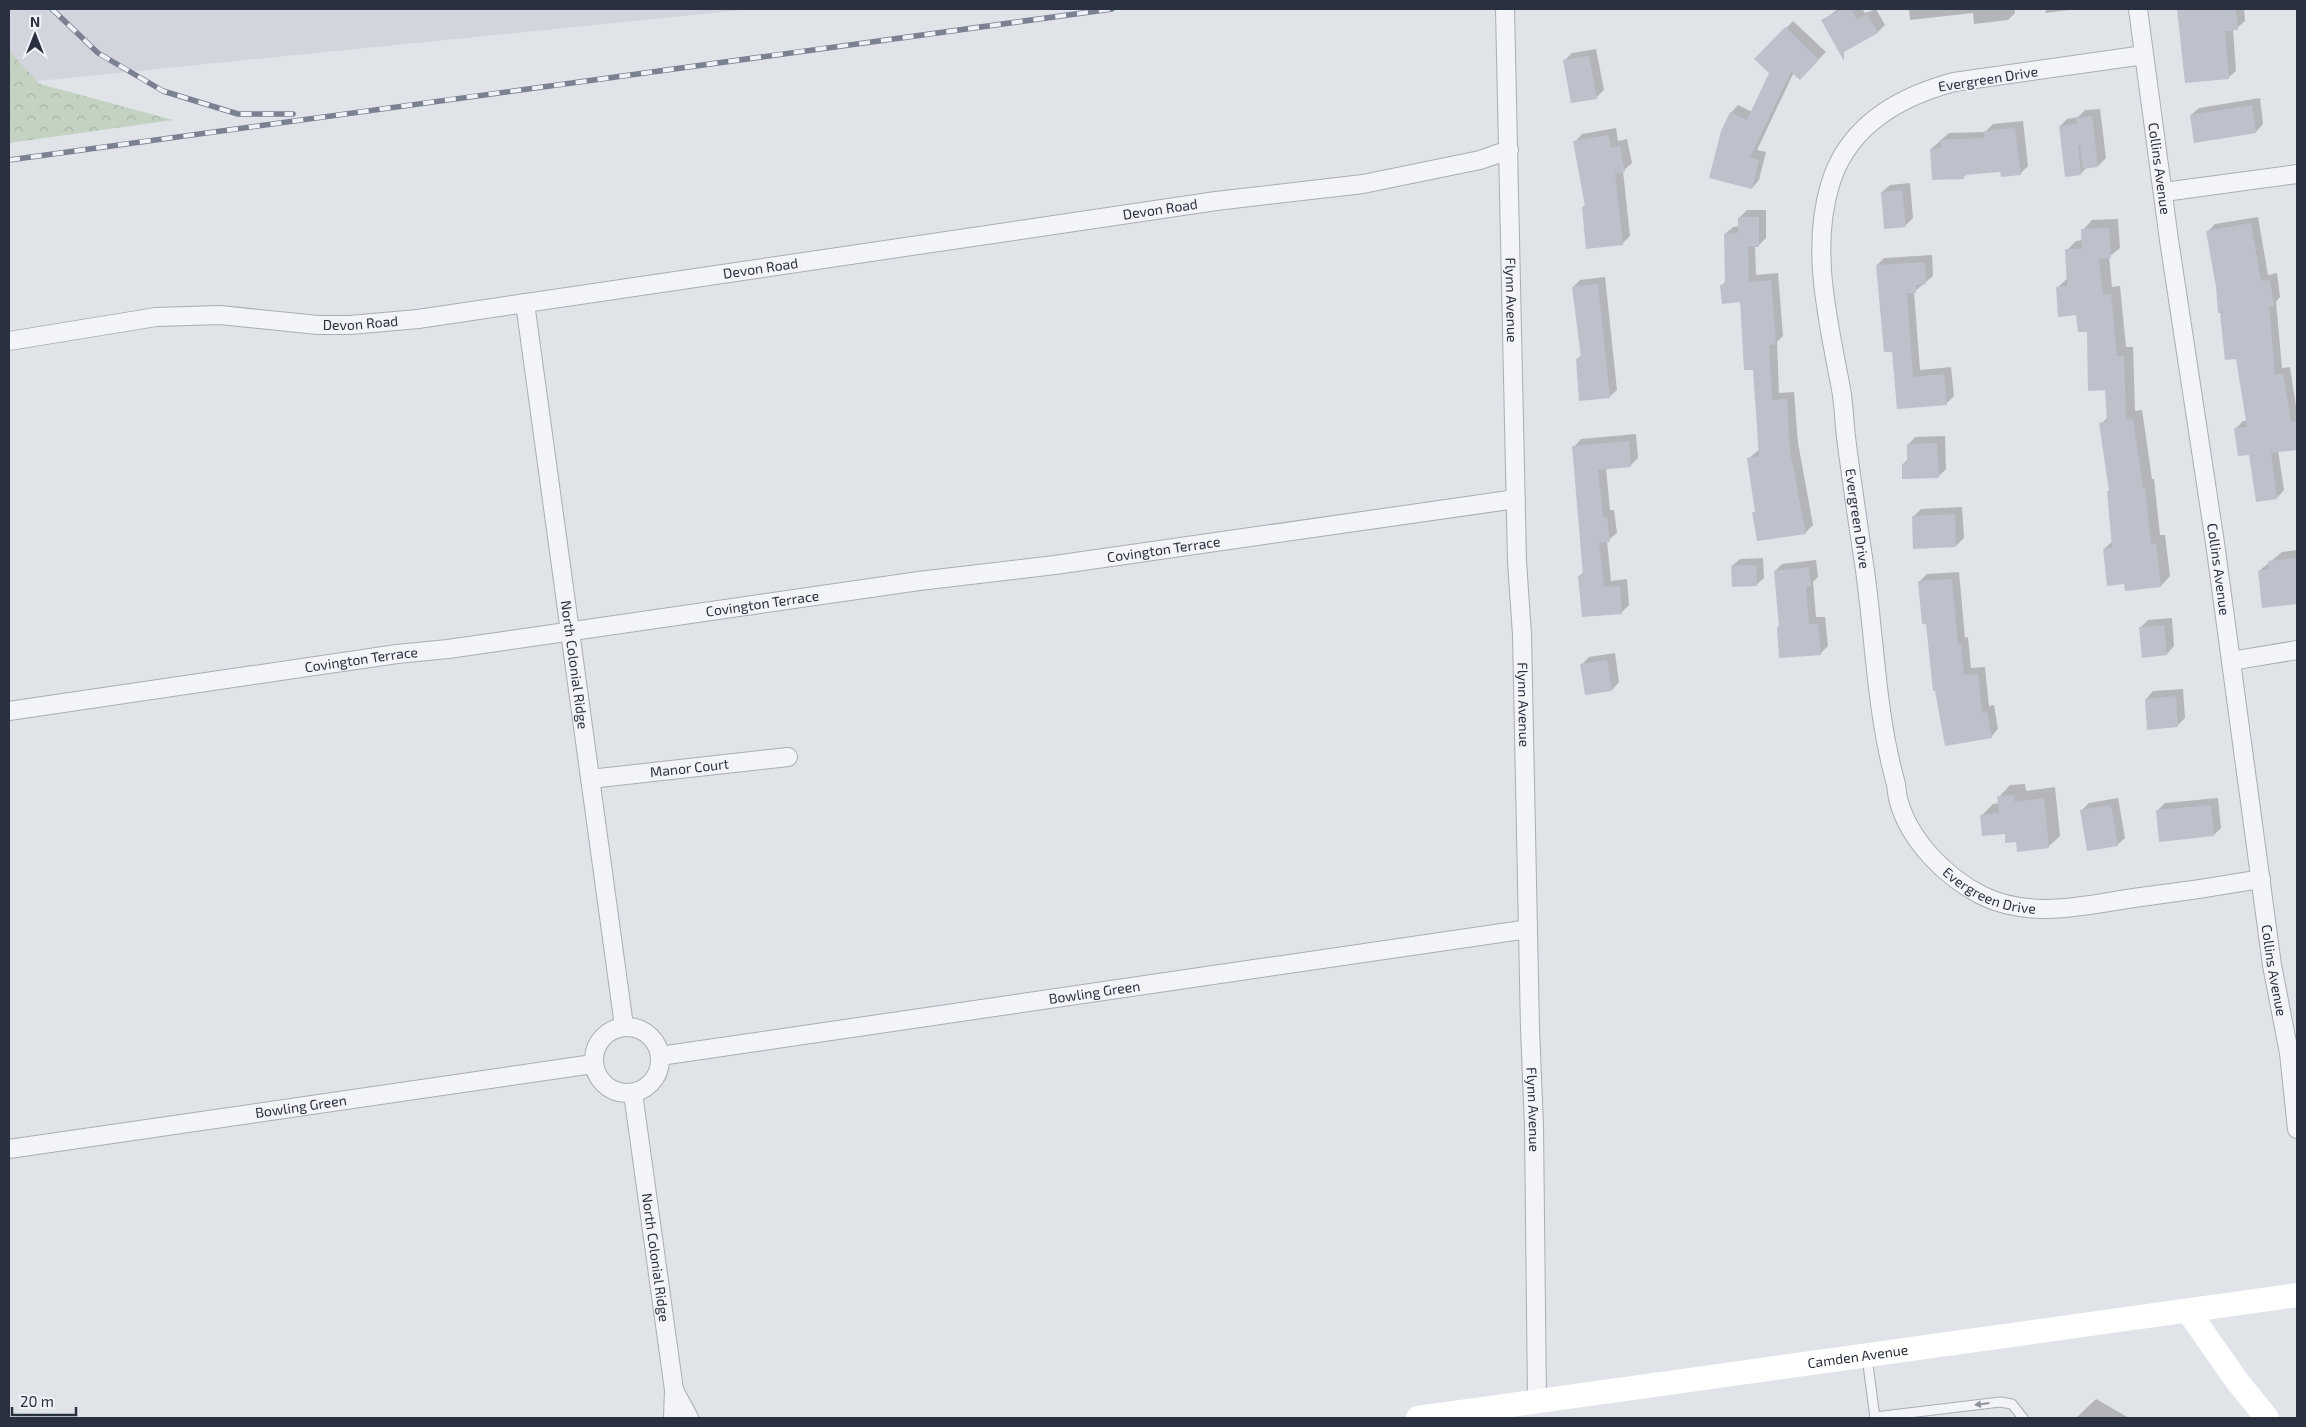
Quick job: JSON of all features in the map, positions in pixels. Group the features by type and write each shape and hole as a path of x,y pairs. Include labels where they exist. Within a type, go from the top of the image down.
{"main road":[{"name":"Camden Avenue","path":"1418,1418 1867,1357 2297,1295"},
{"path":"2188,1311 2237,1381 2267,1418"}],"street":[{"name":"Flynn Avenue","path":"1505,9 1517,561 1522,635 1534,1126 1536,1402"},
{"name":"Collins Avenue","path":"2138,9 2169,240 2231,661 2272,964 2289,1054 2297,1129"},
{"name":"Evergreen Drive","path":"2144,56 1954,82 1922,92 1886,109 1868,125 1852,141 1830,182 1825,203 1821,252 1863,558 1878,694 1889,762 1897,788 1898,800 1908,824 1932,856 1963,883 1980,894 1998,902 2042,910 2114,902 2261,879"},
{"name":"Devon Road","path":"9,341 156,317 220,316 285,323 350,325 418,319 1216,201 1363,184 1480,160 1509,150"},
{"path":"2164,192 2297,174"},
{"name":"North Colonial Ridge","path":"524,303 624,1026"},
{"name":"Covington Terrace","path":"9,711 397,654 570,632 919,581 1055,565 1516,498"},
{"path":"2231,661 2297,650"},
{"name":"Manor Court","path":"590,779 788,758"},
{"name":"Bowling Green","path":"660,1056 1528,929"},
{"path":"624,1026 644,1030 652,1037 660,1056 660,1064 654,1080 648,1086 633,1093 622,1093 612,1090 596,1075 594,1054 604,1035 613,1029 624,1026"},
{"name":"Bowling Green","path":"9,1149 594,1064"},
{"name":"North Colonial Ridge","path":"633,1093 674,1390 689,1418"},
{"path":"673,1418 674,1390"}],"lane":[{"path":"1867,1357 1875,1418 2000,1402 2012,1404 2024,1418"}],"shaded area":[{"path":"9,9 752,9 9,84"}],"green space":[{"path":"9,51 40,84 173,120 9,143"}],"building":[{"path":"1842,9 1851,9 1857,20 1867,14 1878,33 1844,52 1844,61 1821,20"},
{"path":"2177,9 2236,9 2238,30 2225,31 2229,79 2185,83"},
{"path":"1785,27 1819,60 1800,80 1791,72 1750,157 1759,160 1752,189 1709,178 1721,131 1730,112 1747,120 1769,73 1754,59"},
{"path":"1589,56 1597,99 1571,103 1563,60"},
{"path":"2252,105 2256,133 2194,143 2190,115"},
{"path":"2092,116 2098,167 2083,169 2080,145 2078,146 2081,175 2065,177 2059,126 2077,124 2076,118"},
{"path":"2015,128 2021,175 2001,177 2000,172 1964,175 1964,179 1932,180 1930,149 1941,148 1940,140 1984,138 1984,131"},
{"path":"1608,135 1611,148 1620,146 1625,172 1615,173 1623,245 1586,249 1582,207 1585,206 1573,141"},
{"path":"1902,190 1906,227 1884,229 1881,192"},
{"path":"1738,217 1759,217 1759,247 1748,247 1749,282 1771,280 1776,344 1769,345 1772,400 1787,399 1790,451 1806,534 1757,541 1747,458 1759,456 1753,370 1744,370 1740,302 1722,304 1720,285 1725,284 1724,234 1738,233"},
{"path":"2251,223 2261,281 2270,280 2274,306 2269,306 2275,375 2283,373 2291,422 2297,421 2297,450 2271,453 2277,499 2256,502 2249,455 2238,456 2234,428 2247,427 2236,359 2225,360 2220,313 2218,313 2216,287 2206,231"},
{"path":"2109,228 2111,258 2099,259 2103,295 2111,294 2117,356 2124,356 2126,420 2133,419 2143,488 2145,488 2151,544 2156,543 2161,587 2125,591 2124,584 2107,586 2103,549 2112,548 2107,491 2109,491 2099,423 2107,422 2105,390 2088,391 2087,332 2078,332 2076,315 2058,317 2056,287 2067,286 2065,249 2082,249 2081,229"},
{"path":"1925,262 1926,284 1916,285 1916,293 1907,293 1913,377 1944,374 1947,405 1897,409 1892,352 1884,352 1876,265"},
{"path":"1598,284 1610,398 1579,401 1576,359 1581,358 1572,287"},
{"path":"1629,441 1631,467 1598,470 1603,517 1607,517 1610,542 1599,543 1604,587 1620,586 1622,614 1582,617 1578,576 1583,575 1572,446"},
{"path":"1937,443 1939,478 1902,479 1902,464 1907,463 1907,444"},
{"path":"1955,514 1956,547 1913,549 1912,516"},
{"path":"2297,558 2296,604 2262,608 2258,571 2269,569 2268,561"},
{"path":"1756,565 1757,586 1732,587 1731,566"},
{"path":"1809,567 1811,586 1806,587 1809,624 1818,624 1821,655 1779,658 1777,627 1779,627 1774,571"},
{"path":"1952,579 1958,645 1961,644 1964,675 1978,674 1982,713 1987,712 1992,738 1945,746 1935,691 1933,691 1926,624 1922,624 1918,581"},
{"path":"2164,625 2167,655 2142,658 2139,627"},
{"path":"1607,660 1612,691 1585,695 1580,664"},
{"path":"2176,696 2178,727 2147,730 2145,699"},
{"path":"2014,795 2015,802 2044,798 2049,848 2017,852 2016,842 2005,843 2005,834 1982,836 1980,815 1999,813 1997,796"},
{"path":"2111,805 2118,846 2087,851 2080,810"},
{"path":"2211,805 2214,836 2159,842 2156,810"}],"railway":[{"path":"52,9 98,53 163,91 238,114 293,114"},
{"path":"9,160 1112,9"}]}
